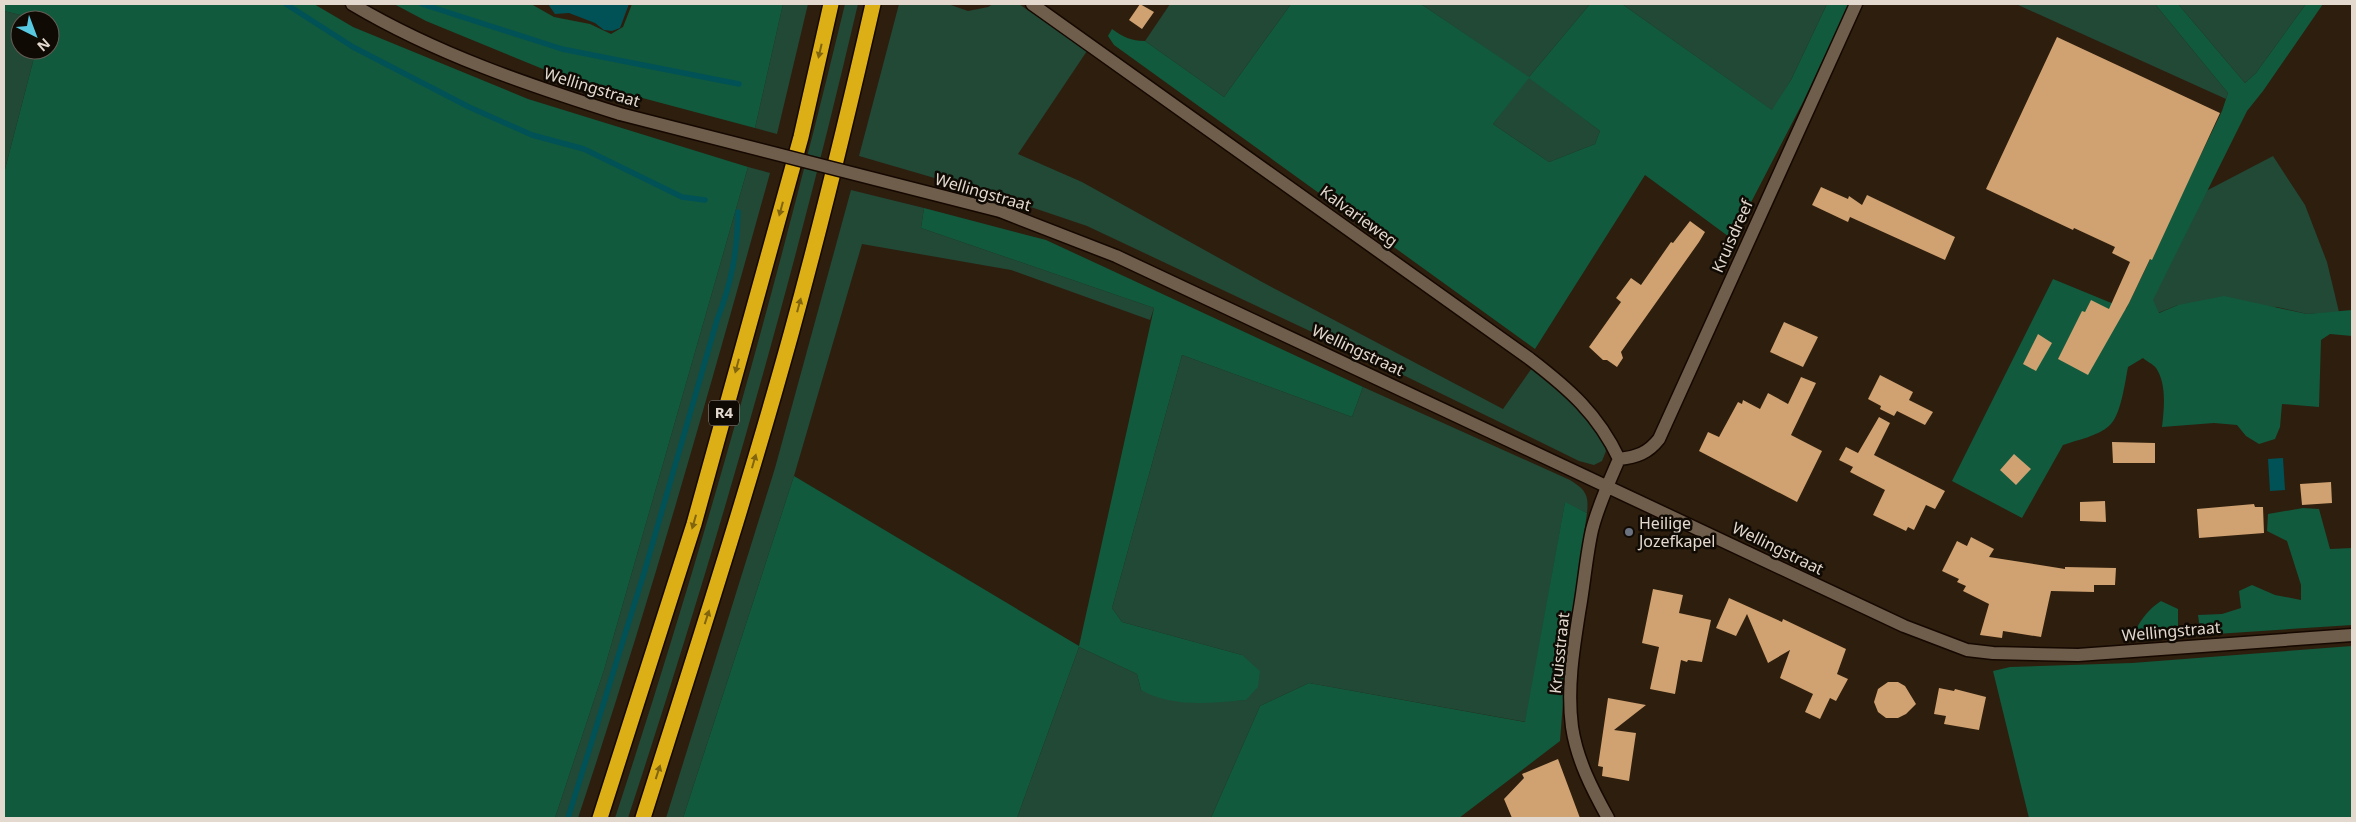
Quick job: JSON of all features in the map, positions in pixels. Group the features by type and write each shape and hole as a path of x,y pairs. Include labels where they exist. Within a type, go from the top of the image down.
{"highway":[{"name":"R4","path":"600,818 694,524 801,136 831,4"},
{"path":"643,818 733,533 791,334 842,139 873,4"}],"street":[{"name":"Wellingstraat","path":"352,4 427,43 531,86 620,114 1000,211 1116,256 1904,626 1967,650 1986,653 2078,655 2352,635"},
{"name":"Kalvarieweg","path":"1032,4 1538,365 1561,383 1590,411 1605,431 1619,459"},
{"name":"Kruisdreef","path":"1619,459 1635,458 1650,450 1658,439 1856,4"},
{"path":"1607,488 1619,459"},
{"name":"Kruisstraat","path":"1607,488 1592,530 1572,658 1570,695 1572,727 1580,761 1593,792 1608,818"}],"green space":[{"path":"4,4 314,4 353,27 528,99 748,167 604,670 555,818 4,818 4,173 33,60 60,60 60,10 10,10 10,12 4,11"},
{"path":"394,4 531,4 554,17 590,24 611,34 623,27 632,4 783,4 755,128 560,76 426,21"},
{"path":"783,4 808,4 777,134 755,128"},
{"path":"845,4 858,4 807,209 752,413 723,515 628,818 615,818 679,616 738,413 794,209"},
{"path":"899,4 948,4 968,11 988,7 993,4 1019,4 1087,51 1018,154 1082,182 1264,283 1503,409 1532,368 1575,405 1595,428 1606,451 1602,461 1594,465 1579,461 1401,374 1087,226 1010,200 859,156"},
{"path":"1170,4 1291,4 1224,97 1145,41"},
{"path":"1291,4 1421,4 1529,77 1590,4 1622,4 1772,110 1791,80 1827,4 1849,4 1803,102 1732,239 1645,175 1535,349 1114,45 1108,36 1112,29 1127,38 1145,41 1224,97","holes":["1529,78 1600,131 1595,144 1549,162 1493,124"]},
{"path":"1421,4 1590,4 1529,77 1600,131 1595,144 1549,162 1493,124 1528,77"},
{"path":"1622,4 1827,4 1791,80 1773,111"},
{"path":"2016,4 2155,4 2228,93 2226,99"},
{"path":"2155,4 2178,4 2245,83 2256,73 2306,4 2323,4 2247,111 2153,300 2159,313 2178,305 2224,296 2307,314 2352,310 2352,336 2330,334 2321,340 2319,407 2282,404 2280,427 2275,439 2259,444 2246,436 2237,425 2214,423 2162,427 2164,397 2162,381 2156,368 2143,358 2128,367 2122,398 2117,415 2113,421 2099,432 2063,445 2022,518 1952,481 2053,279 2126,309 2222,111 2228,93"},
{"path":"2178,4 2306,4 2256,73 2245,83"},
{"path":"4,11 10,12 10,60 33,60 4,173"},
{"path":"2273,156 2305,205 2327,262 2339,312 2307,314 2277,307 2178,305 2158,313 2152,300 2206,191"},
{"path":"748,167 770,173 678,497 630,658 578,818 555,818 604,670"},
{"path":"851,190 924,208 921,228 1154,308 1150,320 1011,270 862,244 794,476 683,818 666,818 775,468"},
{"path":"924,208 1046,240 1363,387 1352,417 1182,355 1112,608 1122,622 1242,655 1260,671 1258,687 1246,700 1192,703 1166,700 1141,690 1137,674 1079,647 1017,818 683,818 794,476 1079,646 1154,308 921,228"},
{"path":"1182,355 1352,417 1363,387 1570,480 1583,490 1587,497 1587,513 1565,503 1526,722 1309,683 1260,706 1211,818 1017,818 1079,647 1137,674 1141,690 1188,702 1246,700 1242,655 1122,622 1112,608"},
{"path":"1565,502 1587,513 1567,651 1560,741 1459,818 1211,818 1260,706 1309,683 1525,722"},
{"path":"2303,508 2319,509 2330,549 2352,548 2352,625 2201,635 2198,615 2222,614 2241,608 2239,591 2252,585 2275,595 2301,600 2301,585 2287,541 2267,531 2268,514"},
{"path":"2161,601 2178,609 2178,637 2140,639 2136,629 2153,607"},
{"path":"2352,646 2352,818 2029,818 1993,671 2010,667 2132,663"}],"water":[{"path":"548,4 629,4 620,28 612,31 604,30 595,23 569,13 555,14"},
{"path":"2283,458 2285,490 2270,491 2268,459"}],"building":[{"path":"1140,4 1154,12 1142,29 1129,20"},
{"path":"2057,37 2220,113 2152,260 2150,259 2129,303 2088,375 2058,359 2082,311 2085,312 2091,300 2109,309 2130,262 2112,253 2115,247 2074,228 2073,230 1986,189"},
{"path":"1821,187 1848,199 1849,196 1862,205 1867,195 1955,237 1945,260 1850,217 1848,222 1812,205"},
{"path":"1690,221 1705,232 1699,242 1621,352 1623,358 1617,367 1607,360 1603,360 1589,347 1621,302 1616,298 1631,278 1641,285 1671,242 1673,243"},
{"path":"1784,322 1818,337 1803,367 1770,352"},
{"path":"2038,334 2052,343 2036,371 2023,364"},
{"path":"1880,375 1913,392 1909,400 1933,412 1925,425 1897,411 1894,416 1880,409 1881,406 1868,399"},
{"path":"1801,377 1816,383 1791,435 1822,451 1797,502 1699,451 1708,432 1719,437 1738,402 1742,404 1743,400 1760,409 1768,393 1788,404"},
{"path":"1879,417 1890,423 1874,455 1945,491 1935,509 1926,505 1914,530 1908,527 1906,531 1873,515 1885,490 1850,472 1853,467 1839,460 1846,447 1858,453"},
{"path":"2112,442 2155,443 2155,463 2113,463"},
{"path":"2014,454 2031,469 2016,485 2000,470"},
{"path":"2331,482 2332,503 2302,505 2300,484"},
{"path":"2105,501 2106,522 2080,521 2080,502"},
{"path":"2254,504 2255,507 2263,507 2264,533 2199,538 2197,509"},
{"path":"1971,537 1994,549 1989,557 2065,569 2065,567 2116,568 2115,585 2094,585 2094,592 2051,591 2041,637 2003,631 2002,638 1980,635 1989,604 1963,591 1966,586 1957,582 1959,579 1942,571 1957,541 1967,546"},
{"path":"1653,589 1683,595 1679,613 1711,620 1702,662 1681,660 1675,694 1650,689 1659,647 1642,643"},
{"path":"1729,598 1782,622 1783,619 1846,649 1837,674 1848,679 1836,701 1830,698 1820,719 1805,712 1813,694 1780,678 1790,650 1768,663 1747,614 1736,636 1716,628"},
{"path":"1888,682 1898,682 1905,686 1916,704 1906,714 1898,718 1886,718 1878,712 1874,702 1878,689"},
{"path":"1939,688 1954,691 1955,689 1986,697 1979,730 1944,724 1946,716 1934,714"},
{"path":"1608,698 1646,705 1614,730 1636,733 1629,781 1602,776 1603,767 1598,766"},
{"path":"1558,759 1580,818 1512,818 1504,799 1524,778 1522,774"}],"waterway":[{"path":"286,4 353,47 469,107 532,135 584,149 682,197 705,200"},
{"path":"422,4 562,49 739,84"},
{"path":"568,818 644,573 730,280 735,254 738,212"}],"place":[{"name":"Heilige Jozefkapel","path":"1629,532"}]}
